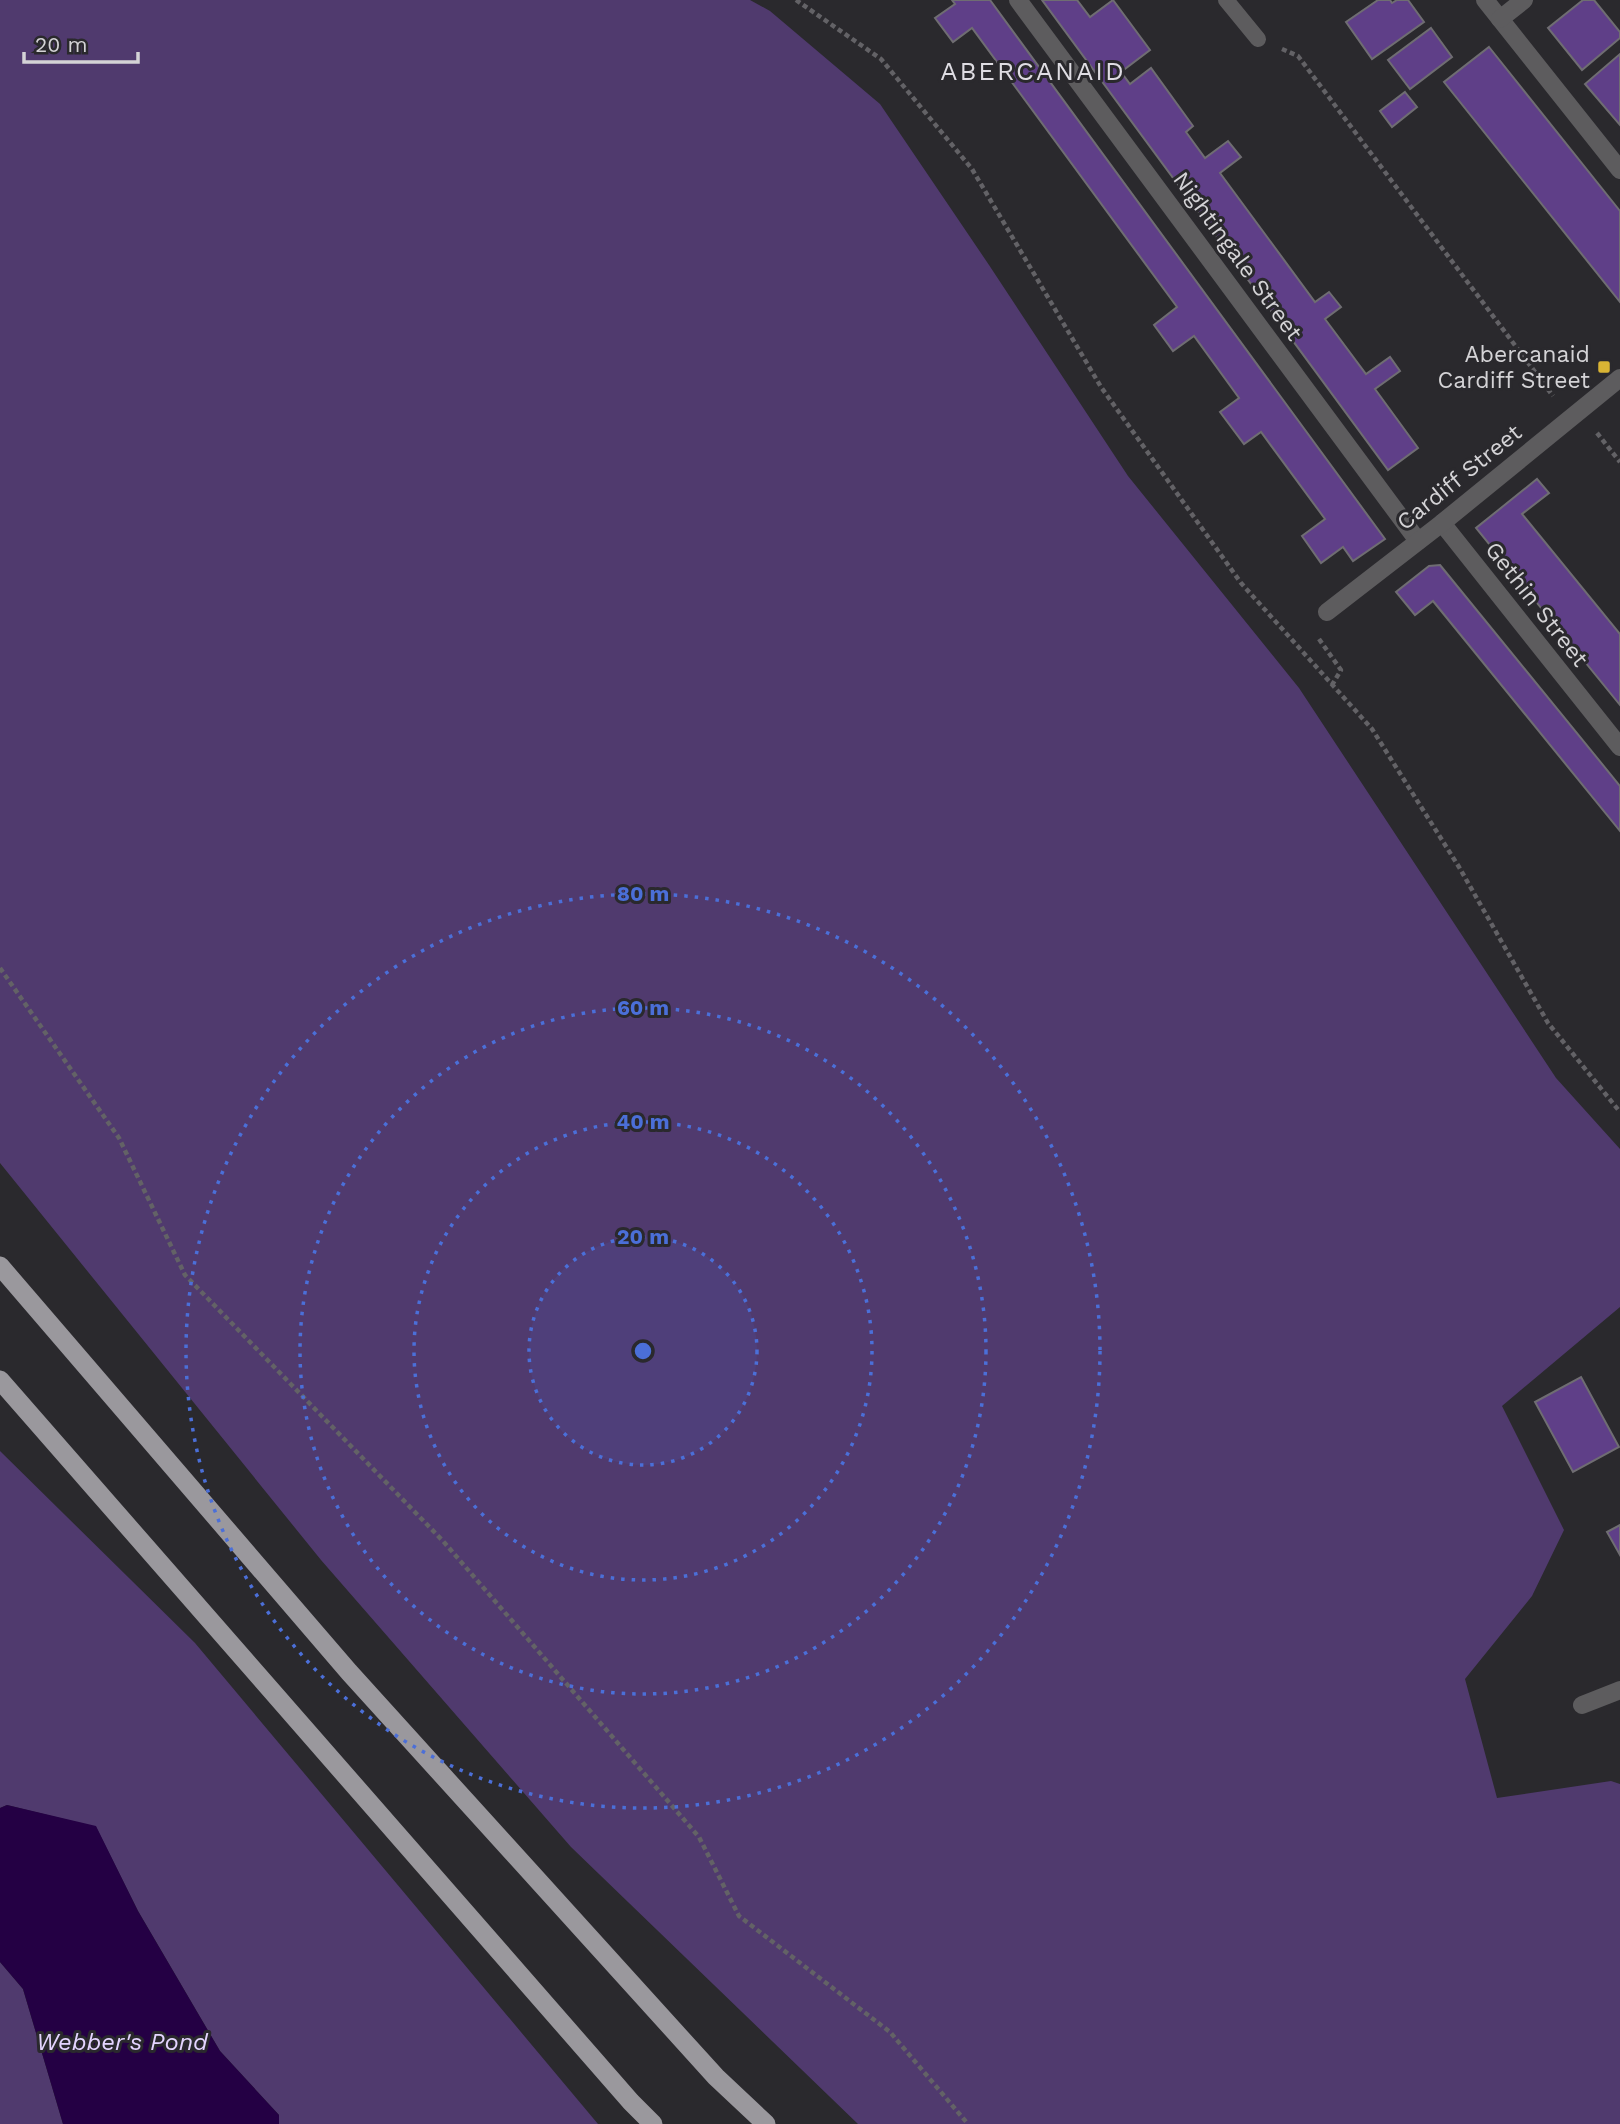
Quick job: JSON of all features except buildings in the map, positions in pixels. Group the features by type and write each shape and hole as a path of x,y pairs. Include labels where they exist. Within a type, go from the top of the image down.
{"highway":[{"path":"0,1266 349,1672 716,2077 766,2124"},
{"path":"0,1380 653,2124"}],"street":[{"name":"Nightingale Street","path":"1018,0 1418,541"},
{"path":"1485,0 1620,170"},
{"path":"1500,19 1524,0"},
{"name":"Cardiff Street","path":"1328,612 1620,378"},
{"name":"Gethin Street","path":"1442,523 1620,747"},
{"path":"1582,1705 1620,1690"}],"lane":[{"path":"1226,0 1258,39"}],"path":[{"path":"796,0 881,59 972,169 1101,387 1241,583 1372,730 1459,867 1548,1023 1620,1112"},
{"path":"1298,56 1575,416 1620,462"},
{"path":"1328,612 1314,632 1341,670 1332,685"},
{"path":"0,968 118,1138 185,1275 443,1541 690,1826 699,1837 739,1916 890,2032 968,2124"}],"shaded area":[{"path":"0,0 750,0 770,11 880,104 1128,476 1299,688 1556,1078 1620,1149 1620,1307 1502,1406 1564,1530 1532,1596 1465,1679 1497,1798 1611,1781 1620,1784 1620,2124 858,2124 571,1847 321,1560 0,1163"},
{"path":"0,1451 195,1643 598,2124 279,2124 279,2115 220,2051 138,1911 96,1827 7,1805 0,1808"},
{"path":"0,1962 23,1989 63,2124 0,2124"}],"water":[{"name":"Webber's Pond","path":"7,1805 96,1826 138,1911 220,2051 279,2115 279,2124 63,2124 23,1989 0,1962 0,1808"}],"place":[{"name":"Abercanaid Cardiff Street","path":"1604,367"}],"district":[{"name":"ABERCANAID","path":"1033,71"}]}
